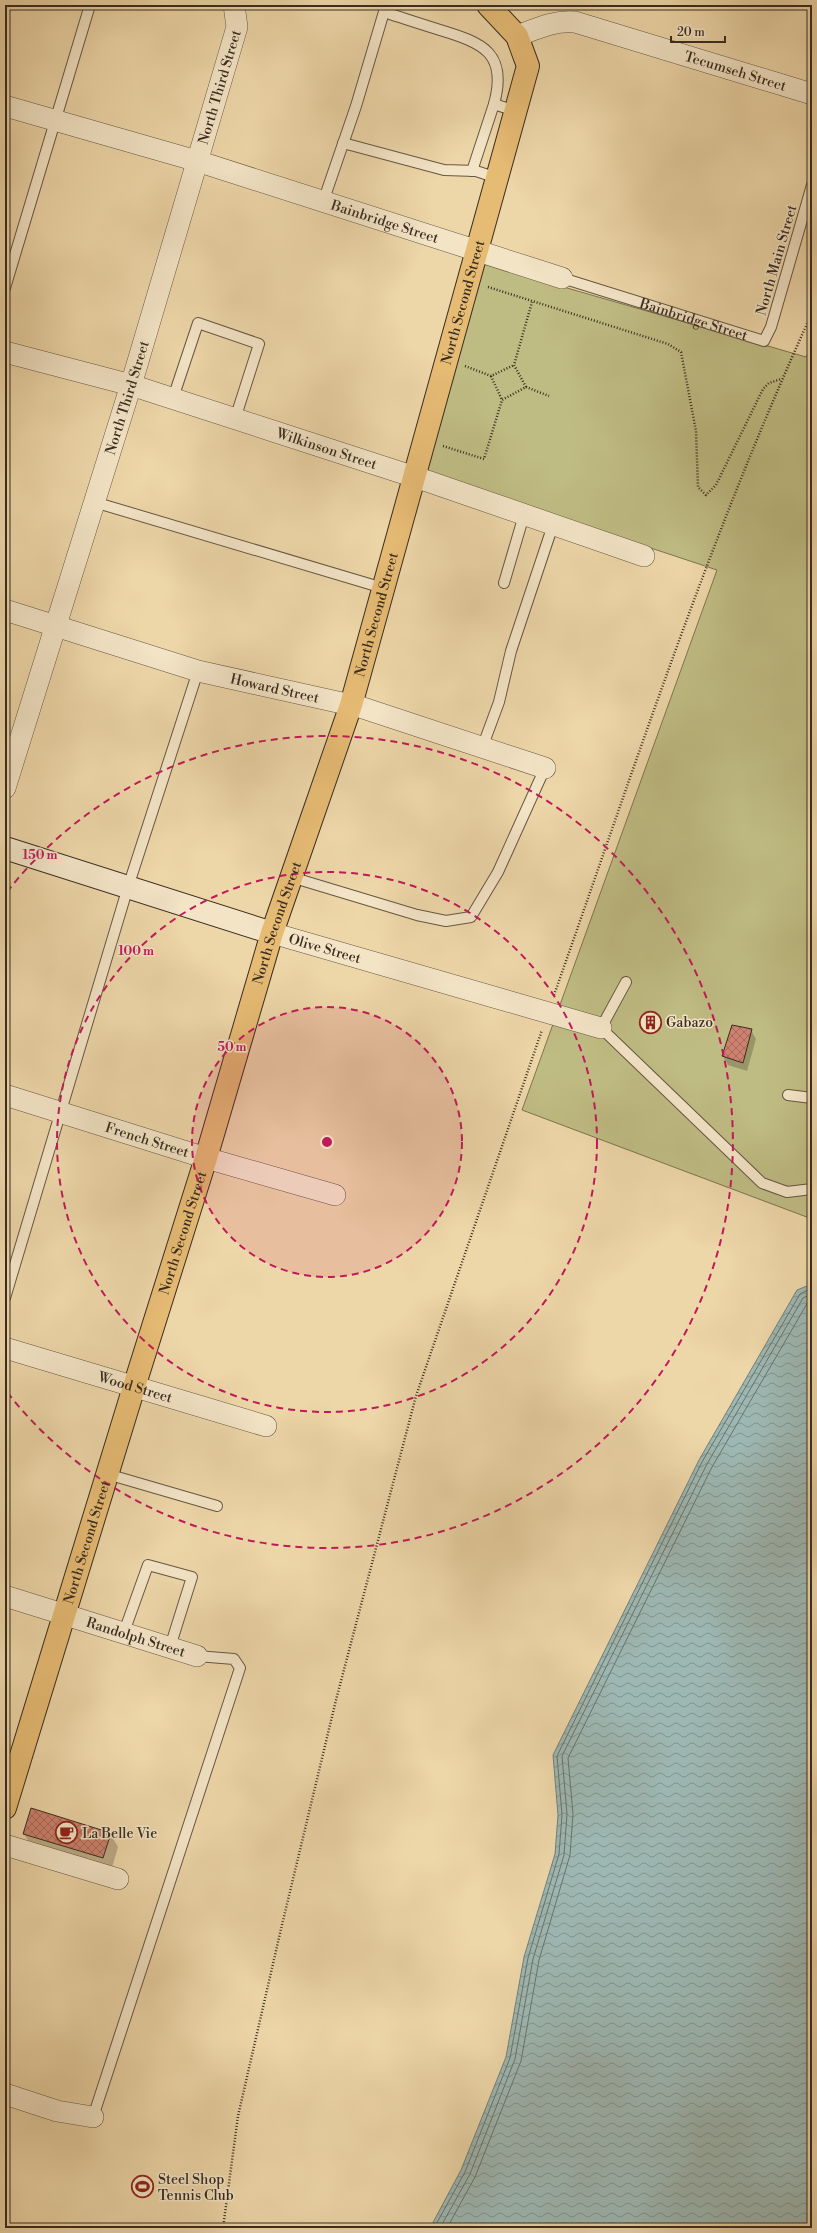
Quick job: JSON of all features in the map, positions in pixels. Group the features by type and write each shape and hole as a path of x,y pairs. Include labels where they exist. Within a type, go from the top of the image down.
{"main road":[{"path":"488,5 517,36"},
{"name":"North Second Street","path":"5,1808 206,1158 272,933 351,705 413,476 528,66 517,36"}],"street":[{"name":"North Third Street","path":"5,788 131,385 237,26 234,5"},
{"name":"Tecumseh Street","path":"517,36 555,22 575,22 812,94"},
{"name":"Bainbridge Street","path":"5,106 197,161 562,278"},
{"name":"Wilkinson Street","path":"5,352 131,385 173,398 413,476 644,556"},
{"name":"Howard Street","path":"5,610 198,671 351,705 545,768"},
{"name":"Olive Street","path":"5,848 272,933 601,1028"},
{"name":"French Street","path":"5,1095 206,1158 335,1195"},
{"name":"Wood Street","path":"5,1348 266,1426"},
{"name":"Randolph Street","path":"5,1596 65,1613 197,1656"},
{"path":"5,1845 118,1879"},
{"path":"5,2094 57,2111 93,2118"}],"lane":[{"path":"5,288 57,121 90,5"},
{"path":"323,202 385,9 467,38 485,48 495,62 498,74 498,88 472,171"},
{"path":"494,104 515,111"},
{"path":"343,143 444,170 472,171 497,178"},
{"name":"North Main Street","path":"764,341 771,327 812,185"},
{"name":"Bainbridge Street","path":"562,278 764,341"},
{"path":"173,398 198,323 259,344 234,418"},
{"path":"94,502 383,588"},
{"path":"504,583 524,515"},
{"path":"482,748 499,702 511,651 554,525"},
{"path":"5,1298 128,887 198,671"},
{"path":"291,877 417,915 446,921 471,916 498,872 545,768"},
{"path":"626,982 601,1028 762,1182 787,1192 812,1189"},
{"path":"788,1095 812,1098"},
{"path":"108,1474 217,1506"},
{"path":"124,1632 148,1565 192,1577 170,1647"},
{"path":"93,2118 240,1668 234,1659 197,1656"}],"path":[{"path":"488,287 668,344 681,352 696,431 698,487 706,495 716,486 763,389 769,384 782,379"},
{"path":"532,302 514,365 526,387 549,396"},
{"path":"558,984 705,568 782,379 812,314"},
{"path":"491,376 514,365"},
{"path":"441,445 484,459 502,400 491,376 465,366"},
{"path":"502,400 526,387"},
{"path":"223,2228 238,2116 280,1929 336,1700 416,1396 543,1028"}],"shaded area":[{"path":"484,264 806,357 812,345 812,1219 522,1110 717,570 422,472"}],"water":[{"path":"812,1284 812,2228 430,2228 461,2170 506,2057 524,1957 555,1854 558,1815 553,1755 699,1460 797,1290"}],"building":[{"name":"Gabazo","path":"647,1015 653,1015 657,1019 657,1025 653,1029 647,1029 643,1025 643,1019"},
{"path":"732,1025 752,1029 743,1063 722,1056"},
{"name":"La Belle Vie","path":"31,1808 111,1833 103,1858 23,1834"}],"place":[{"name":"Gabazo","path":"650,1022"},
{"name":"La Belle Vie","path":"67,1833"},
{"name":"Steel Shop Tennis Club","path":"142,2187"}]}
